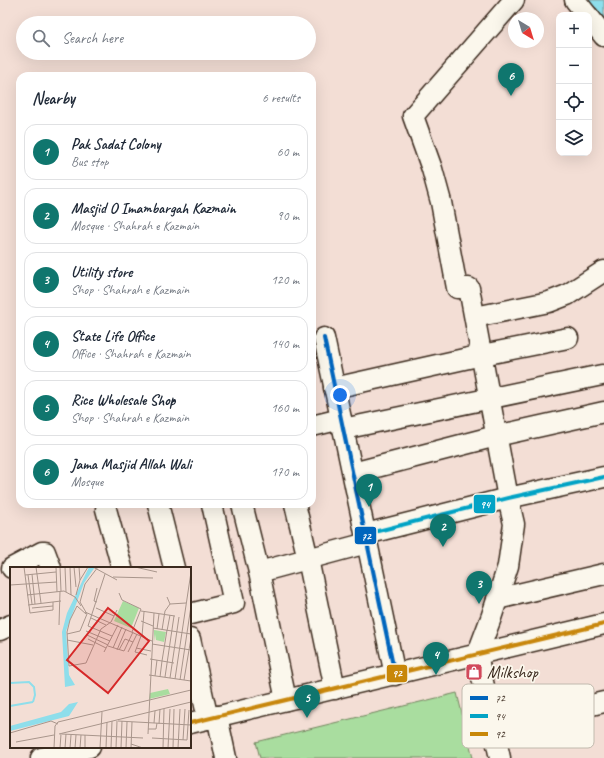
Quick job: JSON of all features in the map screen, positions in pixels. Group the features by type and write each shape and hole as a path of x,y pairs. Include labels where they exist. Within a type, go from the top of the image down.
{"street":[{"path":"484,684 477,655 508,566 514,524 469,288 457,288 441,202 432,169 413,116 514,0"},
{"path":"575,0 585,12"},
{"path":"592,21 604,36"},
{"path":"475,317 549,302 567,295 604,271"},
{"path":"324,338 395,675"},
{"path":"334,388 482,355 568,338"},
{"path":"316,426 342,424 490,398 602,375"},
{"path":"353,473 496,436 604,412"},
{"path":"259,572 308,559 366,538 508,498 604,478"},
{"path":"159,508 174,567"},
{"path":"191,614 234,603 213,508"},
{"path":"243,508 259,572 286,700"},
{"path":"296,508 335,689"},
{"path":"106,509 122,567"},
{"path":"14,567 42,552 45,552 51,567"},
{"path":"0,575 10,569"},
{"path":"497,599 604,574"},
{"path":"205,719 395,675 604,624"},
{"path":"0,630 10,625"},
{"path":"191,644 205,719 226,758"},
{"path":"594,704 604,702"},
{"path":"41,758 87,748"},
{"path":"93,748 101,758"},
{"path":"498,748 500,758"}],"green space":[{"path":"457,693 462,713 462,748 471,748 473,758 260,758 256,742"}],"water":[{"path":"584,0 604,0 604,23"}],"transit line":[{"name":"72","path":"324,338 395,675"},
{"name":"94","path":"366,534 508,498 604,477"},
{"name":"92","path":"191,723 604,624"}],"place":[{"name":"Jama Masjid Allah Wali","path":"511,96"},
{"name":"Pak Sadat Colony","path":"369,507"},
{"name":"Masjid O Imambargah Kazmain","path":"443,547"},
{"name":"Utility store","path":"479,604"},
{"name":"Milkshop","path":"474,672"},
{"name":"State Life Office","path":"436,675"},
{"name":"Rice Wholesale Shop","path":"307,718"}]}
